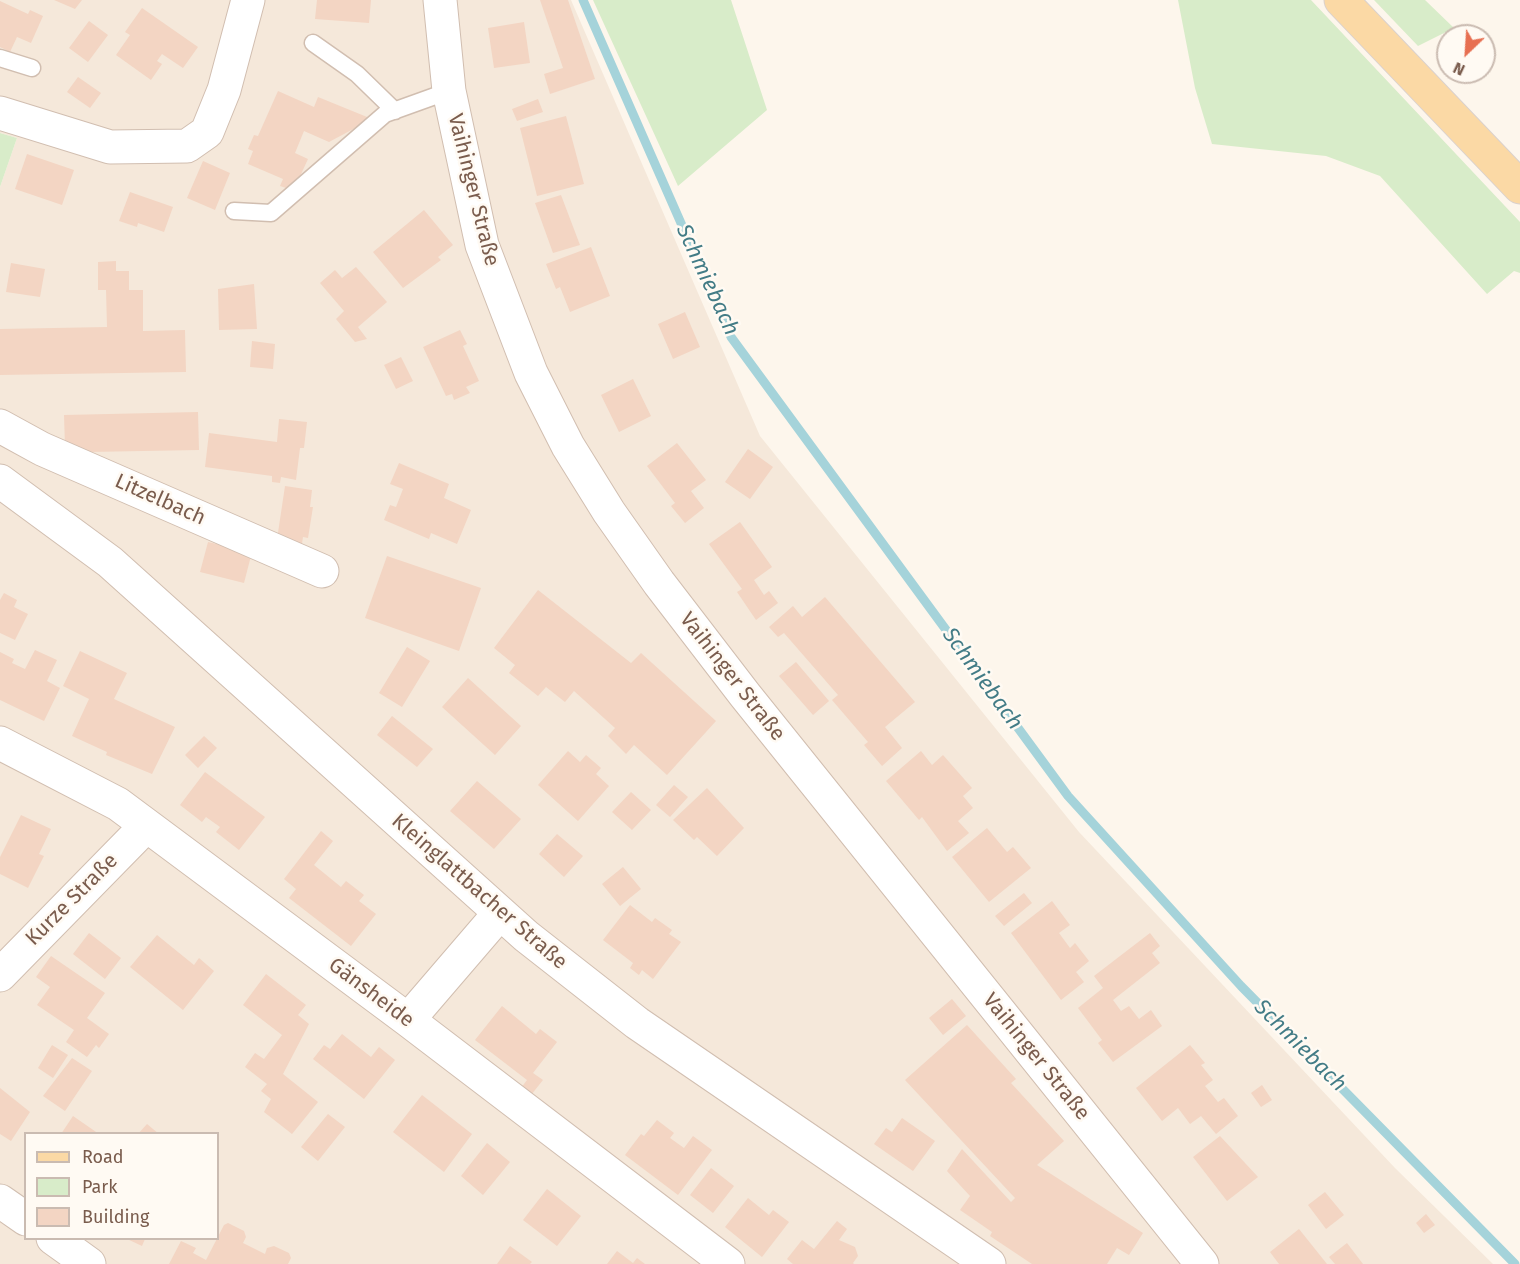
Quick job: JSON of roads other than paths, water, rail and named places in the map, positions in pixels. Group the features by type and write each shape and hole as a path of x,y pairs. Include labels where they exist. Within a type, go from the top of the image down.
{"main road":[{"path":"1341,0 1520,187"}],"street":[{"path":"0,113 110,147 187,146 207,132 224,90 248,0"},
{"name":"Vaihinger Straße","path":"440,0 449,91 482,245 531,373 563,436 609,512 659,583 745,695 1202,1264"},
{"name":"Litzelbach","path":"0,426 42,449 322,571"},
{"name":"Kleinglattbacher Straße","path":"0,481 110,562 499,914 637,1023 989,1264"},
{"name":"Gänsheide","path":"0,743 118,804 408,1020 728,1264"},
{"name":"Kurze Straße","path":"0,975 146,825"},
{"path":"408,1020 499,914"},
{"path":"0,1201 24,1218"},
{"path":"54,1240 89,1264"}],"lane":[{"path":"313,43 357,74 395,111"},
{"path":"0,58 32,68"},
{"path":"234,212 271,213 385,114 449,91"}],"waterway":[{"name":"Schmiebach","path":"583,0 731,337 1068,796 1241,986 1515,1264"}]}
